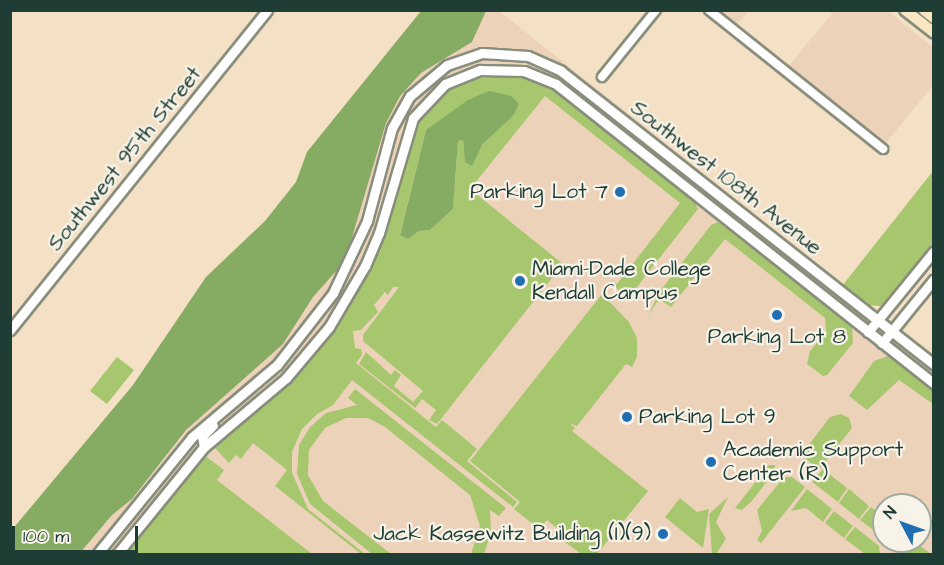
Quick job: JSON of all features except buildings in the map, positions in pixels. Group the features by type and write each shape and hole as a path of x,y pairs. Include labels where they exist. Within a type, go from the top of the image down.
{"main road":[{"path":"905,10 933,33"},
{"path":"924,10 933,18"}],"street":[{"name":"Southwest 95th Street","path":"10,330 267,10"},
{"path":"602,77 656,10"},
{"path":"708,10 883,149"},
{"name":"Southwest 108th Avenue","path":"367,221 392,128 405,103 441,69 482,53 528,56 561,70 933,364"},
{"name":"Southwest 108th Avenue","path":"367,261 413,118 445,84 485,69 524,71 556,84 933,384"},
{"path":"117,555 204,447 300,363 338,315 367,261 365,250 372,229 367,221"},
{"path":"97,555 192,437 277,365 313,323 338,284 367,221"},
{"path":"868,332 933,251"},
{"path":"882,343 933,279"},
{"path":"204,447 202,437 233,403"}],"shaded area":[{"name":"Miami-Dade College Kendall Campus","path":"421,11 499,11 933,357 933,554 11,554 11,531 133,385 206,277 265,221 296,182 307,152"},
{"path":"713,11 749,11 734,28"},
{"path":"834,11 888,11 933,48 933,85 883,147 787,68"}],"green space":[{"path":"421,11 486,11 472,42 421,73 400,96 386,123 345,261 313,297 283,344 186,430 132,499 112,515 79,554 11,554 11,531 133,385 206,277 265,221 296,182 307,152"},
{"path":"479,74 525,75 554,88 694,200 698,209 633,292 621,293 610,280 617,284 680,203 545,96 470,189 563,264 437,424 429,420 436,410 422,399 415,408 359,364 366,352 391,375 395,370 401,375 394,386 413,402 423,391 363,341 363,335 399,287 393,287 388,295 385,292 374,305 378,312 361,330 353,331 355,348 361,349 362,355 356,363 436,427 442,420 477,449 467,461 517,502 513,507 352,380 333,405 317,414 302,429 292,452 292,473 308,509 365,554 361,554 275,486 287,470 253,443 241,459 236,455 229,463 212,445 278,391 332,330 352,299 383,235 415,123 437,96","holes":["519,104 514,115 465,161 463,140 458,141 453,209 430,230 419,231 408,239 400,234 426,130"]},
{"path":"489,91 511,96 519,104 514,115 482,145 472,166 465,162 463,140 458,141 453,209 430,230 419,231 408,239 400,235 426,130 468,100"},
{"path":"933,171 933,243 888,300 880,306 867,305 842,286"},
{"path":"718,222 852,325 853,343 827,375 823,376 807,364 810,351 826,332 825,318 725,239 671,307 659,299 648,316 660,291 711,225"},
{"path":"602,294 629,322 637,338 637,357 632,367 626,364 577,426 569,423 575,428 572,431 648,491 597,554 581,554 560,538 563,533 547,520 539,529 514,509 520,502 470,461"},
{"path":"888,356 933,390 933,404 899,380 867,410 849,396 874,361"},
{"path":"117,357 134,370 107,404 90,391"},
{"path":"355,389 506,508 499,516 490,510 491,532 484,554 471,554 480,526 470,495 385,427 368,418 346,418 325,428 309,450 308,475 323,501 391,554 372,554 310,504 297,474 299,445 310,427 326,413 357,405 348,398"},
{"path":"841,414 849,418 852,428 819,470 801,455 830,417"},
{"path":"204,455 224,470 217,480 312,554 124,554"},
{"path":"769,465 775,465 775,471 751,502 742,510 735,508"},
{"path":"823,469 847,488 838,502 812,482"},
{"path":"784,477 792,477 805,487 761,543 757,540 762,531 757,510"},
{"path":"807,489 832,509 823,522 806,508 791,511"},
{"path":"849,489 869,506 859,519 839,503"},
{"path":"728,497 716,522 726,539 716,554 712,554 709,514"},
{"path":"680,498 697,512 709,509 703,548 665,517"},
{"path":"871,507 872,508 872,529 860,520"},
{"path":"834,511 853,526 844,538 825,523"},
{"path":"855,527 872,540 872,553 880,554 865,554 845,539"},
{"path":"903,553 931,554 904,554"}],"place":[{"name":"Parking Lot 7","path":"620,192"},
{"name":"Miami-Dade College Kendall Campus","path":"520,281"},
{"name":"Parking Lot 8","path":"777,315"},
{"name":"Parking Lot 9","path":"627,417"},
{"name":"Academic Support Center (R)","path":"711,462"},
{"name":"Jack Kassewitz Building (I)(9)","path":"663,534"}]}
